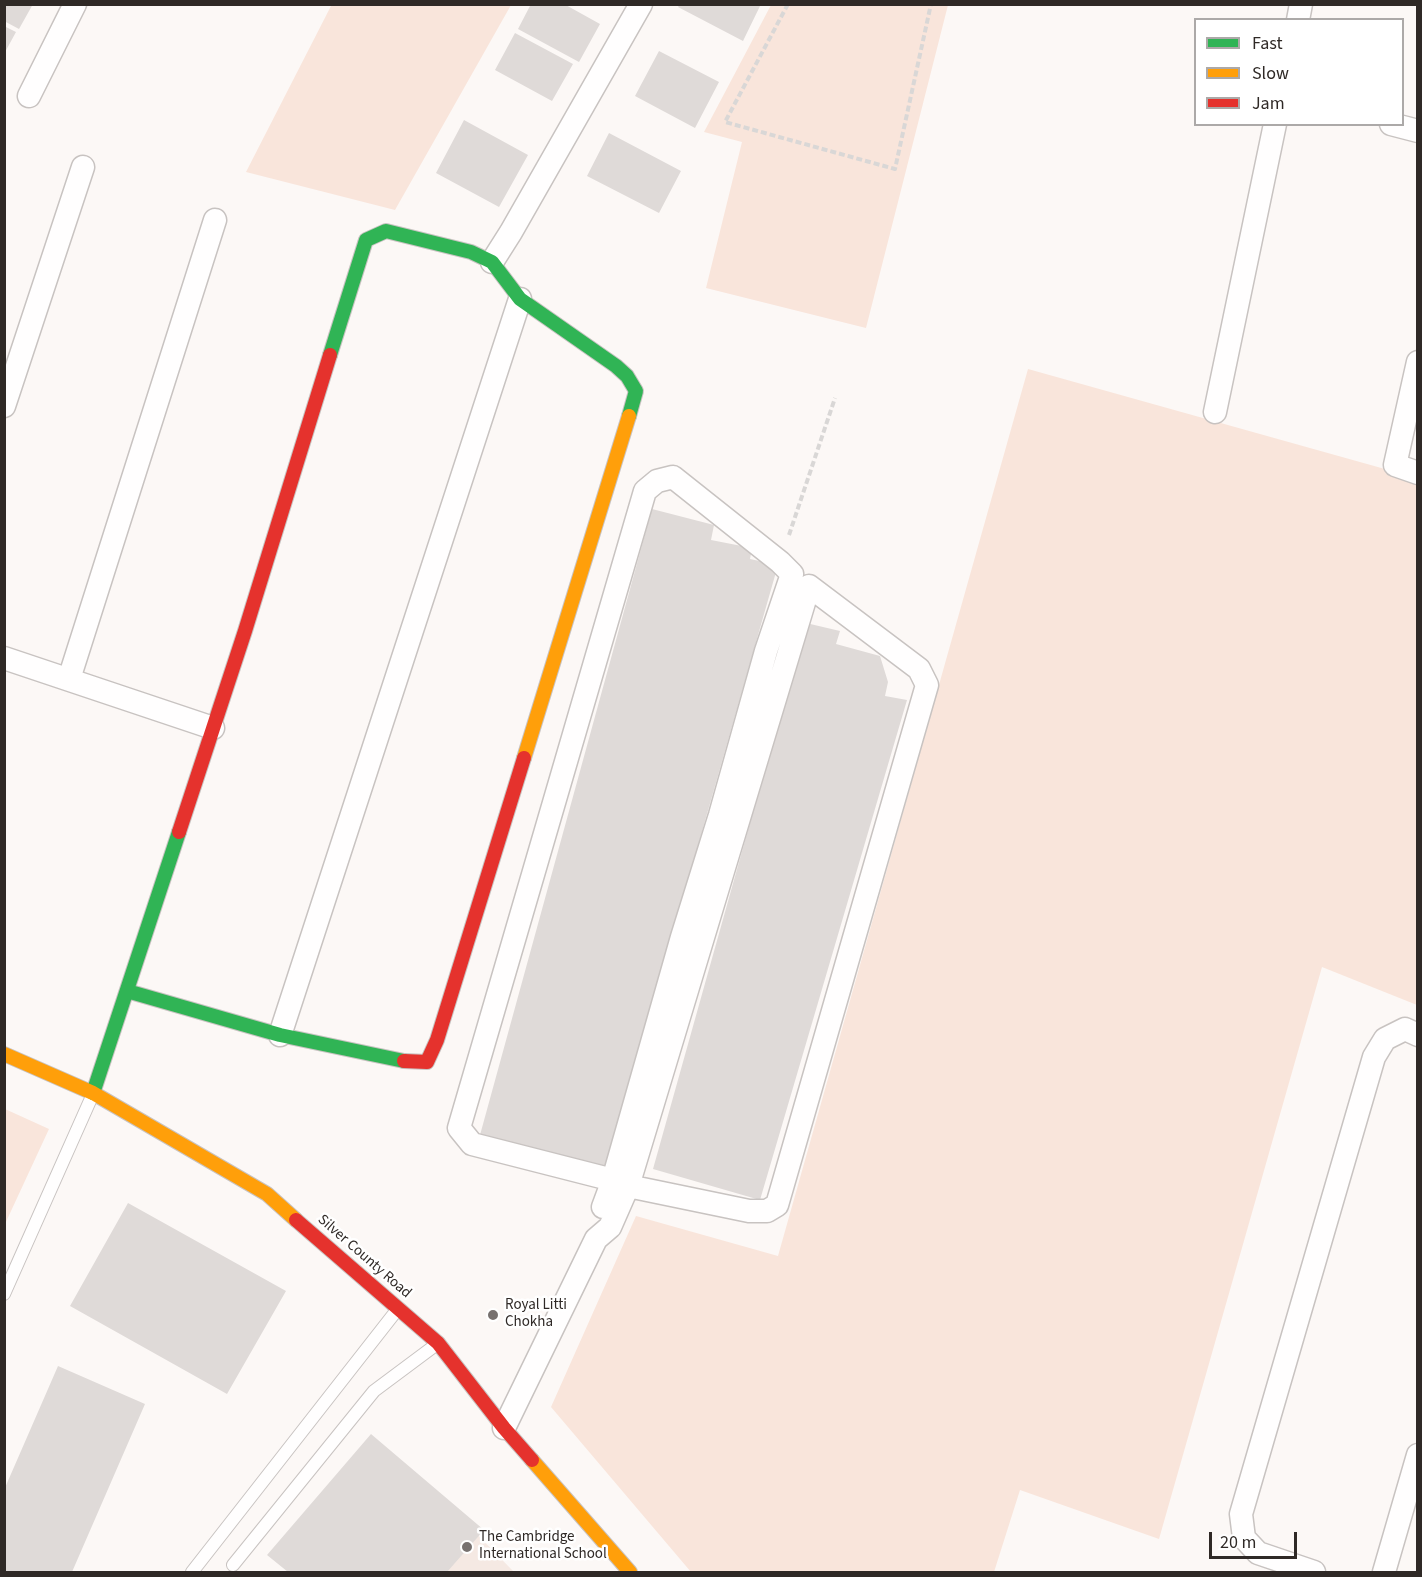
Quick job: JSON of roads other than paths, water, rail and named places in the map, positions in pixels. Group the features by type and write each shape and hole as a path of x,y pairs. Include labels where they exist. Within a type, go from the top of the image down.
{"street":[{"path":"29,96 75,4"},
{"path":"492,262 641,4"},
{"path":"1215,412 1275,126"},
{"path":"1399,126 1418,131"},
{"path":"4,406 83,166"},
{"path":"69,679 215,220"},
{"path":"93,1093 213,728 366,240 386,231 471,252 492,262 520,299 616,366 627,376 636,391 437,1040 427,1062 411,1062 280,1035 127,991"},
{"path":"280,1035 520,299"},
{"path":"1418,362 1395,465 1418,473"},
{"path":"504,1428 596,1239 610,1227 621,1183 682,937 720,815 766,651 792,574 673,477 657,481 645,491 459,1128 472,1144 621,1183 749,1211 767,1211 777,1205 927,685 919,669 809,585 621,1183"},
{"path":"4,658 213,728"},
{"path":"1314,1572 1258,1553 1244,1538 1241,1514 1374,1057 1385,1039 1405,1029 1418,1035"},
{"name":"Silver County Road","path":"4,1054 93,1093 267,1194 438,1343 504,1428 630,1572"},
{"path":"1384,1572 1418,1455"}],"lane":[{"path":"4,1294 93,1093"},
{"path":"192,1572 398,1309"},
{"path":"233,1565 374,1391 438,1343"}],"place":[{"name":"Royal Litti Chokha","path":"493,1315"},
{"name":"The Cambridge International School","path":"467,1547"}]}
